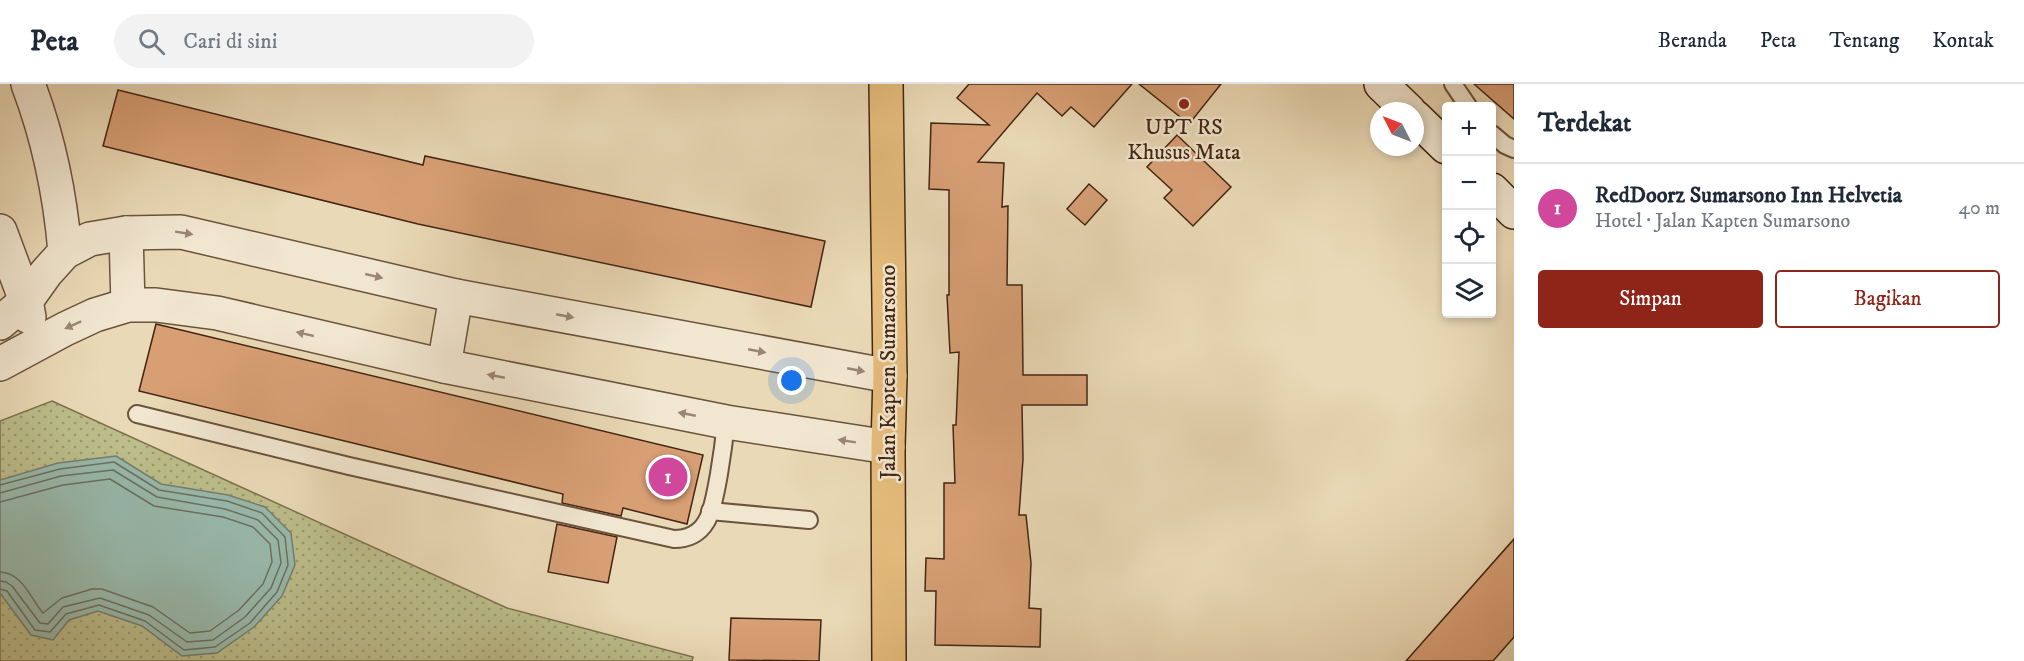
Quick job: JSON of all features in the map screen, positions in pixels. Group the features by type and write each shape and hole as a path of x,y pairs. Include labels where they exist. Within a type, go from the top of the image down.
{"highway":[{"name":"Jalan Kapten Sumarsono","path":"886,84 890,376 889,661"}],"street":[{"path":"28,84 55,169 65,252"},
{"path":"1381,84 1400,102"},
{"path":"1424,126 1442,143"},
{"path":"1496,195 1514,212"},
{"path":"0,231 26,301 33,346"},
{"path":"0,323 26,301 65,252 90,239 126,233 181,232 456,296 890,376"},
{"path":"126,233 128,305"},
{"path":"444,366 456,296"},
{"path":"0,364 85,320 128,305 156,305 217,313 444,366 726,422 888,447"}],"lane":[{"path":"1453,84 1465,102"},
{"path":"1496,138 1514,149"},
{"path":"137,414 349,466 674,539 683,539 700,530 707,522 726,422"},
{"path":"710,511 809,520"}],"green space":[{"path":"52,401 507,608 693,657 692,661 0,661 0,421"}],"water":[{"path":"116,456 161,484 228,495 265,507 291,533 295,565 282,596 254,627 217,653 182,656 142,626 98,611 69,620 53,640 31,635 0,593 0,480 58,463"}],"building":[{"path":"969,84 1132,84 1094,127 1071,107 1062,116 1037,93 978,162 1004,163 1002,207 1008,206 1007,285 1022,285 1023,375 1087,375 1087,405 1022,405 1023,459 1019,515 1026,515 1031,563 1029,608 1041,609 1040,647 935,645 936,591 925,591 926,558 944,559 944,483 955,483 953,425 956,425 959,352 950,353 947,295 949,295 949,190 929,189 931,123 989,125 957,98"},
{"name":"UPT RS Khusus Mata","path":"1139,84 1221,84 1189,124"},
{"path":"1474,84 1514,84 1514,119"},
{"path":"118,90 423,165 425,156 825,241 811,307 418,224 103,146"},
{"path":"1177,135 1231,187 1193,226 1164,198 1172,190 1147,167"},
{"path":"1089,184 1107,200 1085,225 1067,209"},
{"path":"156,324 703,455 687,524 623,508 621,516 562,503 563,494 139,391"},
{"path":"557,524 617,537 608,583 548,572"},
{"path":"1514,539 1514,637 1493,661 1406,661"},
{"path":"731,618 821,620 819,661 729,660"}],"place":[{"name":"UPT RS Khusus Mata","path":"1184,104"},
{"name":"RedDoorz Sumarsono Inn Helvetia","path":"668,477"}]}
